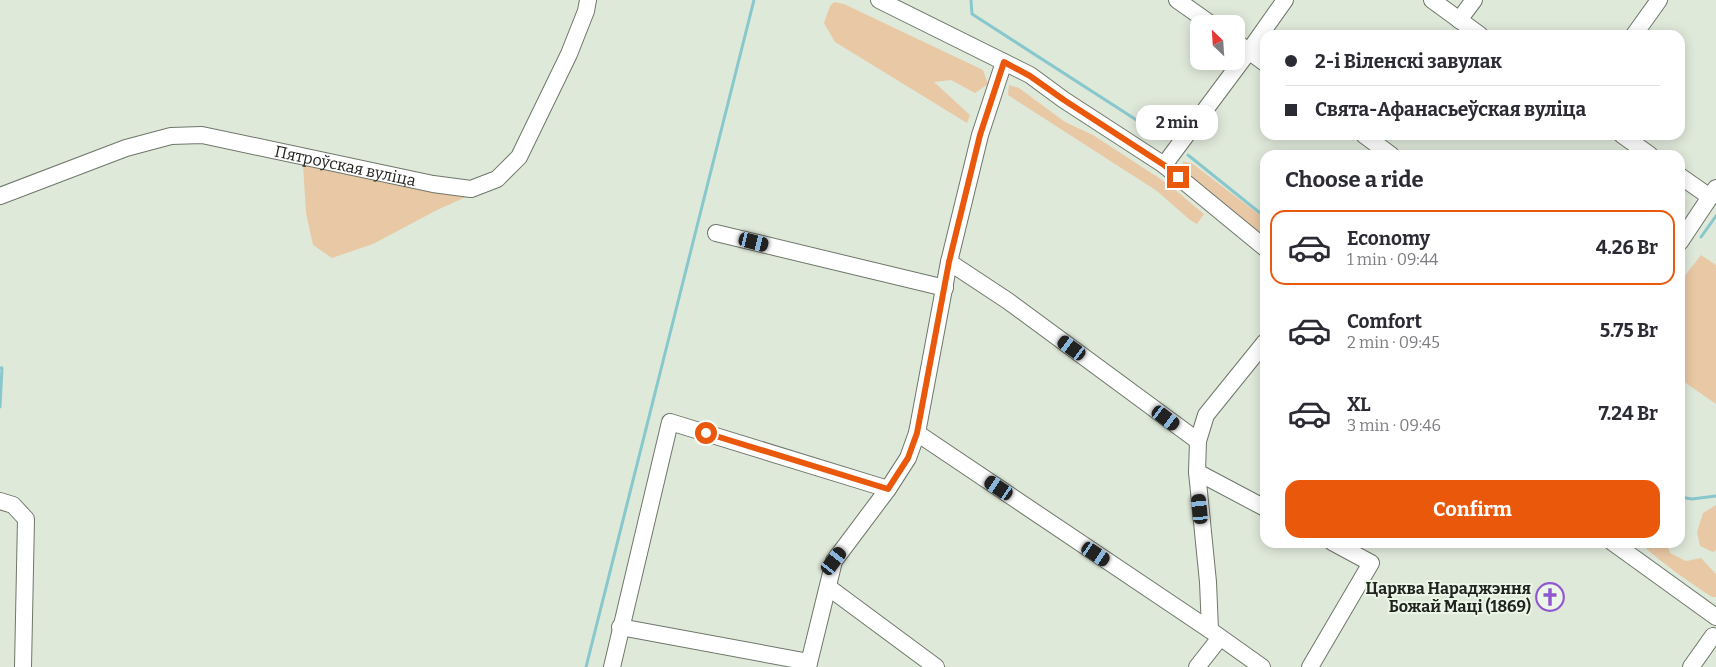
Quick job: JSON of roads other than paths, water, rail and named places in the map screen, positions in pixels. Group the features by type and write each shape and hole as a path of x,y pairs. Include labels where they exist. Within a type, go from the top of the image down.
{"street":[{"name":"Пятроўская вуліца","path":"0,196 126,148 170,136 202,135 433,184 471,189 496,179 519,157 569,54 586,11 588,0"},
{"path":"879,0 1030,76 1164,165 1260,244"},
{"path":"1177,0 1198,15"},
{"path":"1245,45 1285,0"},
{"path":"1432,0 1473,30"},
{"path":"1459,20 1474,0"},
{"path":"1638,30 1659,0"},
{"path":"1245,48 1260,59"},
{"path":"620,627 809,664 834,561 888,489 908,458 917,433 949,262 980,135 1004,62"},
{"path":"1164,165 1228,70"},
{"path":"1371,140 1384,150"},
{"path":"1629,140 1643,150"},
{"path":"1685,178 1713,192 1685,234"},
{"path":"716,233 945,288"},
{"path":"949,262 1008,301 1198,441"},
{"path":"1197,667 1215,634 1197,472 1198,441 1206,415 1260,348"},
{"path":"612,667 670,422 888,489"},
{"path":"917,433 1262,667"},
{"path":"1197,472 1260,505"},
{"path":"0,501 13,505 26,519 23,667"},
{"path":"1310,667 1371,563 1343,548"},
{"path":"1620,548 1716,618 1712,625 1714,639 1690,667"},
{"path":"828,587 936,667"}],"waterway":[{"path":"586,667 754,0"},
{"path":"971,0 972,14 1166,139"},
{"path":"1188,155 1260,213"},
{"path":"1701,237 1716,216"},
{"path":"0,368 2,368 0,407"},
{"path":"1685,498 1692,499 1716,496"}],"place":[{"name":"Царква Нараджэння Божай Маці (1869)","path":"1550,597"}]}
